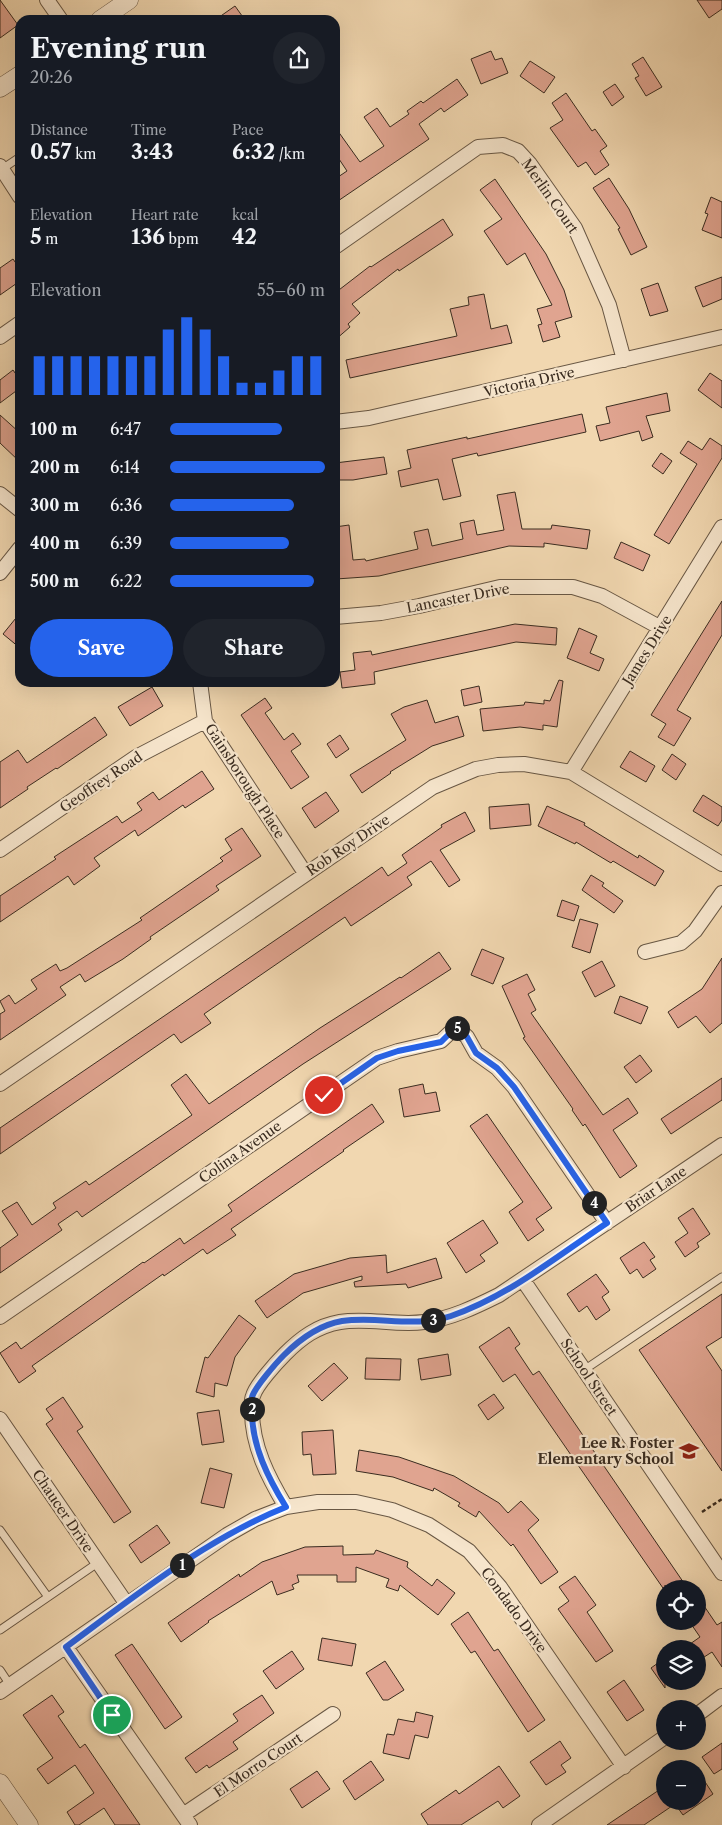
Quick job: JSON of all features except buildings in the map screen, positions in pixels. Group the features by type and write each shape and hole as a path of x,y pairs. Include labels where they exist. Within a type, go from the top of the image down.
{"street":[{"path":"47,0 57,15"},
{"path":"107,15 129,0"},
{"path":"0,88 15,78"},
{"name":"Merlin Court","path":"340,244 478,147 503,145 510,147 518,151 530,164 575,228 609,305 624,360"},
{"path":"1,167 15,189"},
{"path":"0,337 15,326"},
{"name":"Victoria Drive","path":"340,421 369,418 722,337"},
{"path":"0,494 15,506"},
{"name":"James Drive","path":"571,772 722,526"},
{"path":"0,573 15,554"},
{"name":"Lancaster Drive","path":"340,617 381,613 419,606 500,587 573,587 602,596 661,628"},
{"name":"Gainsborough Place","path":"201,687 205,721 305,873"},
{"name":"Geoffrey Road","path":"0,850 136,757 205,721"},
{"name":"Rob Roy Drive","path":"0,1084 433,787 476,769 498,765 524,764 571,772 722,864"},
{"path":"645,952 681,943 695,931 722,892"},
{"name":"Colina Avenue","path":"0,1317 377,1058 398,1051 441,1042 456,1027 467,1037 476,1053 497,1068 514,1087 607,1223"},
{"name":"Briar Lane","path":"286,1507 272,1483 260,1456 252,1424 252,1396 276,1362 298,1341 314,1330 342,1321 423,1323 449,1317 499,1296 722,1144"},
{"name":"School Street","path":"522,1280 722,1573"},
{"name":"Chaucer Drive","path":"0,1419 126,1603"},
{"name":"Condado Drive","path":"5,1688 227,1534 255,1519 286,1507 318,1502 356,1502 392,1510 429,1525 469,1551 500,1587 624,1767"},
{"path":"66,1647 187,1820"},
{"path":"706,1708 722,1696"},
{"name":"El Morro Court","path":"187,1820 333,1714"},
{"path":"539,1825 656,1744"},
{"path":"0,1783 29,1825"}],"lane":[{"path":"1,167 15,160"},
{"path":"584,1370 722,1277"},
{"path":"0,1530 48,1597"},
{"path":"0,1630 98,1562"},
{"path":"0,1670 5,1688"}],"path":[{"path":"702,1512 722,1499"}],"place":[{"name":"Lee R. Foster Elementary School","path":"689,1451"}],"route":[{"path":"112,1715 66,1647 126,1603 227,1534 255,1519 286,1507 272,1483 260,1456 252,1424 252,1396 276,1362 298,1341 314,1330 330,1324 342,1321 423,1323 449,1317 476,1306 499,1296 607,1223 514,1087 497,1068 476,1053 467,1037 456,1027 441,1042 398,1051 377,1058 324,1095"}]}
